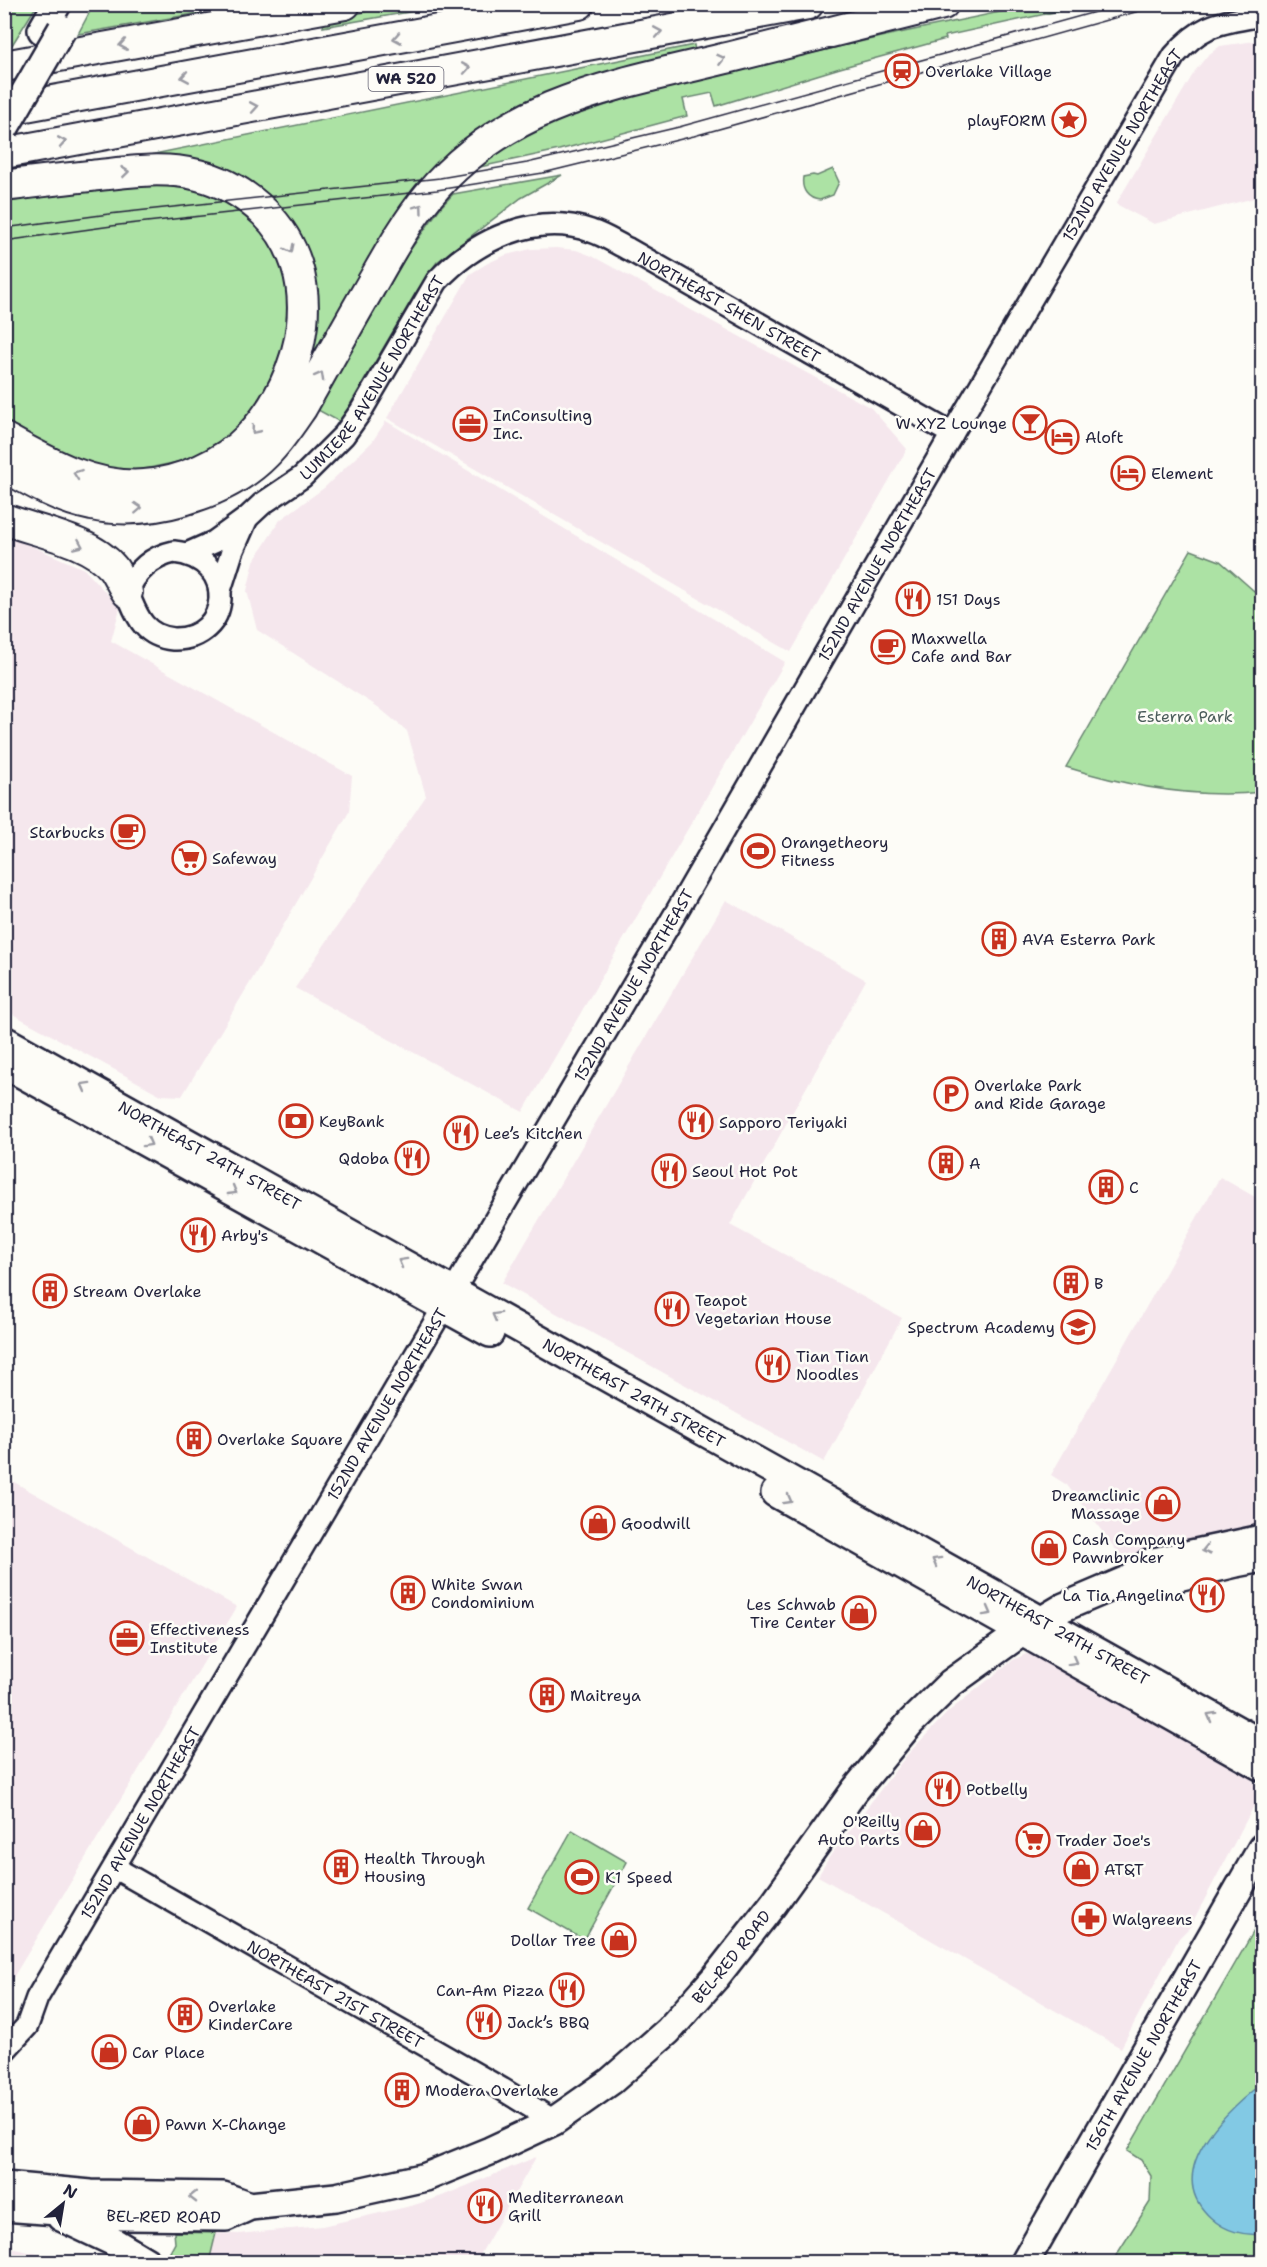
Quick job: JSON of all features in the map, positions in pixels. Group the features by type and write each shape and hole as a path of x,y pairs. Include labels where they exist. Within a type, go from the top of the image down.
{"highway":[{"path":"4,66 345,4"},
{"name":"WA 520","path":"4,110 579,4"},
{"name":"WA 520","path":"4,153 808,4"},
{"path":"4,466 61,496 92,505 120,508 143,508 170,504 232,480 266,454 287,430 397,238 428,195 465,158 496,134 538,111 592,92 943,4"},
{"path":"4,186 148,171 200,175 218,182 251,201 278,229 294,255 299,271 304,309 302,332 296,355 283,386 264,419 232,452 179,478 144,485 115,484 93,480 40,458 4,438"},
{"path":"4,519 77,542 96,553 113,568 127,592"}],"main road":[{"path":"4,94 54,21 76,4"},
{"path":"4,129 54,21"},
{"name":"NORTHEAST 24TH STREET","path":"4,1040 448,1299 585,1387 695,1448 1032,1626 1263,1744"},
{"name":"NORTHEAST 24TH STREET","path":"4,1064 182,1161 320,1241 448,1299 657,1406 756,1461 1263,1767"},
{"path":"585,1387 657,1406"},
{"path":"695,1448 756,1461"},
{"name":"BEL-RED ROAD","path":"46,2211 226,2217 250,2206 336,2197 426,2177 490,2151 554,2121 610,2080 668,2031 715,1978 767,1913 855,1790 911,1722 951,1683 1032,1626 1068,1605 1132,1578 1149,1563 1263,1539"},
{"name":"BEL-RED ROAD","path":"1132,1578 1148,1584 1263,1558"},
{"name":"156TH AVENUE NORTHEAST","path":"1025,2262 1263,1848"},
{"path":"5,2191 112,2241 147,2262"},
{"name":"BEL-RED ROAD","path":"5,2191 223,2196 250,2206"},
{"path":"46,2211 96,2253 112,2262"},
{"path":"155,2262 150,2249 150,2236 156,2227 174,2217"}],"street":[{"name":"152ND AVENUE NORTHEAST","path":"37,1998 725,829 952,434 1174,56 1198,32 1215,25 1263,15"},
{"name":"NORTHEAST SHEN STREET","path":"495,238 516,230 542,226 565,225 590,231 628,249 952,434"},
{"name":"LUMIERE AVENUE NORTHEAST","path":"188,554 214,542 262,504 302,477 344,435 361,411 437,281 462,258 495,238"},
{"name":"LUMIERE AVENUE NORTHEAST","path":"220,590 232,552 247,518"},
{"path":"174,552 200,559 209,567 220,590 220,602 216,615 207,627 196,635 183,639 169,639 155,634 144,626 127,592 139,573 160,555 174,552"},
{"name":"NORTHEAST 21ST STREET","path":"115,1868 508,2092 554,2121"},
{"path":"4,2030 37,1998"},
{"path":"4,2051 27,2026 37,1998"}],"shaded area":[{"path":"1262,40 1262,196 1154,224 1116,204 1195,71 1207,56 1220,46"},
{"path":"531,249 576,250 592,256 871,408 907,449 791,652 387,418 470,274 506,255"},
{"path":"386,421 785,662 523,1112 295,988 426,796 407,731 378,707 257,630 247,591 254,561 280,520 324,488 372,442"},
{"path":"4,534 84,569 120,608 111,641 352,776 349,812 182,1096 161,1095 5,1010"},
{"path":"726,900 866,980 730,1225 902,1318 824,1462 502,1283"},
{"path":"1220,1177 1262,1201 1262,1525 1149,1548 1123,1559 1067,1485 1051,1475"},
{"path":"5,1477 237,1607 5,1991"},
{"path":"1026,1654 1033,1655 1251,1779 1258,1788 1257,1800 1190,1927 1179,1938 1121,2048 818,1876 830,1856 907,1755 948,1712 1013,1660"},
{"path":"536,2157 476,2262 209,2262 216,2233 238,2234 322,2226 411,2206 442,2196"},
{"path":"5,2247 75,2262 5,2262"}],"green space":[{"path":"5,4 37,5 12,45 5,46"},
{"path":"94,4 245,4 245,5 78,34"},
{"path":"392,5 449,5 323,27 324,22"},
{"path":"1033,5 1086,5 945,36 946,39 840,68 716,106 712,93 683,99 687,116 559,150 480,167 508,144 552,123 646,92 885,36"},
{"path":"694,45 695,51 516,107 434,168 369,258 318,350 312,346 301,239 144,156"},
{"path":"833,169 839,182 833,195 820,200 809,196 804,190 803,177 817,176"},
{"path":"562,175 521,198 437,262 415,294 340,422 318,410 408,253 440,208 453,194"},
{"path":"176,183 212,191 244,209 278,246 292,292 292,333 264,403 237,432 187,460 130,472 85,465 5,425 4,203 101,185"},
{"name":"Esterra Park","path":"1191,550 1220,561 1262,598 1262,792 1212,794 1163,790 1138,786 1066,767"},
{"name":"K1 Speed","path":"572,1830 627,1862 584,1940 528,1908"},
{"path":"1262,1917 1262,2262 1112,2262 1150,2202 1151,2176 1141,2160 1127,2151"},
{"path":"174,2232 216,2233 209,2262 184,2262 169,2254 175,2243"}],"water":[{"path":"1262,2083 1262,2234 1248,2234 1235,2232 1216,2223 1197,2200 1192,2182 1195,2163 1216,2126"}],"tram line":[{"path":"4,228 109,214 440,178 527,163 679,127 1124,4"},
{"path":"4,241 119,225 437,190 543,173 694,136 1164,4"}],"place":[{"name":"Overlake Village","path":"902,71"},
{"name":"playFORM","path":"1069,120"},
{"name":"W XYZ Lounge","path":"1030,423"},
{"name":"InConsulting Inc.","path":"470,424"},
{"name":"Aloft","path":"1062,437"},
{"name":"Element","path":"1128,473"},
{"name":"151 Days","path":"913,599"},
{"name":"Maxwella Cafe and Bar","path":"888,647"},
{"name":"Starbucks","path":"128,832"},
{"name":"Orangetheory Fitness","path":"758,851"},
{"name":"Safeway","path":"189,858"},
{"name":"AVA Esterra Park","path":"999,939"},
{"name":"Overlake Park and Ride Garage","path":"951,1094"},
{"name":"KeyBank","path":"296,1121"},
{"name":"Sapporo Teriyaki","path":"696,1122"},
{"name":"Lee’s Kitchen","path":"461,1133"},
{"name":"Qdoba","path":"412,1158"},
{"name":"A","path":"946,1163"},
{"name":"Seoul Hot Pot","path":"669,1171"},
{"name":"C","path":"1106,1187"},
{"name":"Arby's","path":"198,1235"},
{"name":"B","path":"1071,1283"},
{"name":"Stream Overlake","path":"50,1291"},
{"name":"Teapot Vegetarian House","path":"672,1309"},
{"name":"Spectrum Academy","path":"1078,1327"},
{"name":"Tian Tian Noodles","path":"773,1365"},
{"name":"Overlake Square","path":"194,1439"},
{"name":"Dreamclinic Massage","path":"1163,1504"},
{"name":"Goodwill","path":"598,1523"},
{"name":"Cash Company Pawnbroker","path":"1049,1548"},
{"name":"White Swan Condominium","path":"408,1593"},
{"name":"La Tia Angelina","path":"1207,1595"},
{"name":"Les Schwab Tire Center","path":"859,1613"},
{"name":"Effectiveness Institute","path":"127,1638"},
{"name":"Maitreya","path":"547,1695"},
{"name":"Potbelly","path":"943,1789"},
{"name":"O'Reilly Auto Parts","path":"923,1830"},
{"name":"Trader Joe's","path":"1033,1840"},
{"name":"Health Through Housing","path":"341,1867"},
{"name":"AT&T","path":"1081,1869"},
{"name":"K1 Speed","path":"582,1877"},
{"name":"Walgreens","path":"1089,1919"},
{"name":"Dollar Tree","path":"619,1940"},
{"name":"Can-Am Pizza","path":"567,1990"},
{"name":"Overlake KinderCare","path":"185,2015"},
{"name":"Jack’s BBQ","path":"484,2022"},
{"name":"Car Place","path":"109,2052"},
{"name":"Modera Overlake","path":"402,2090"},
{"name":"Pawn X-Change","path":"142,2124"},
{"name":"Mediterranean Grill","path":"485,2206"}]}
